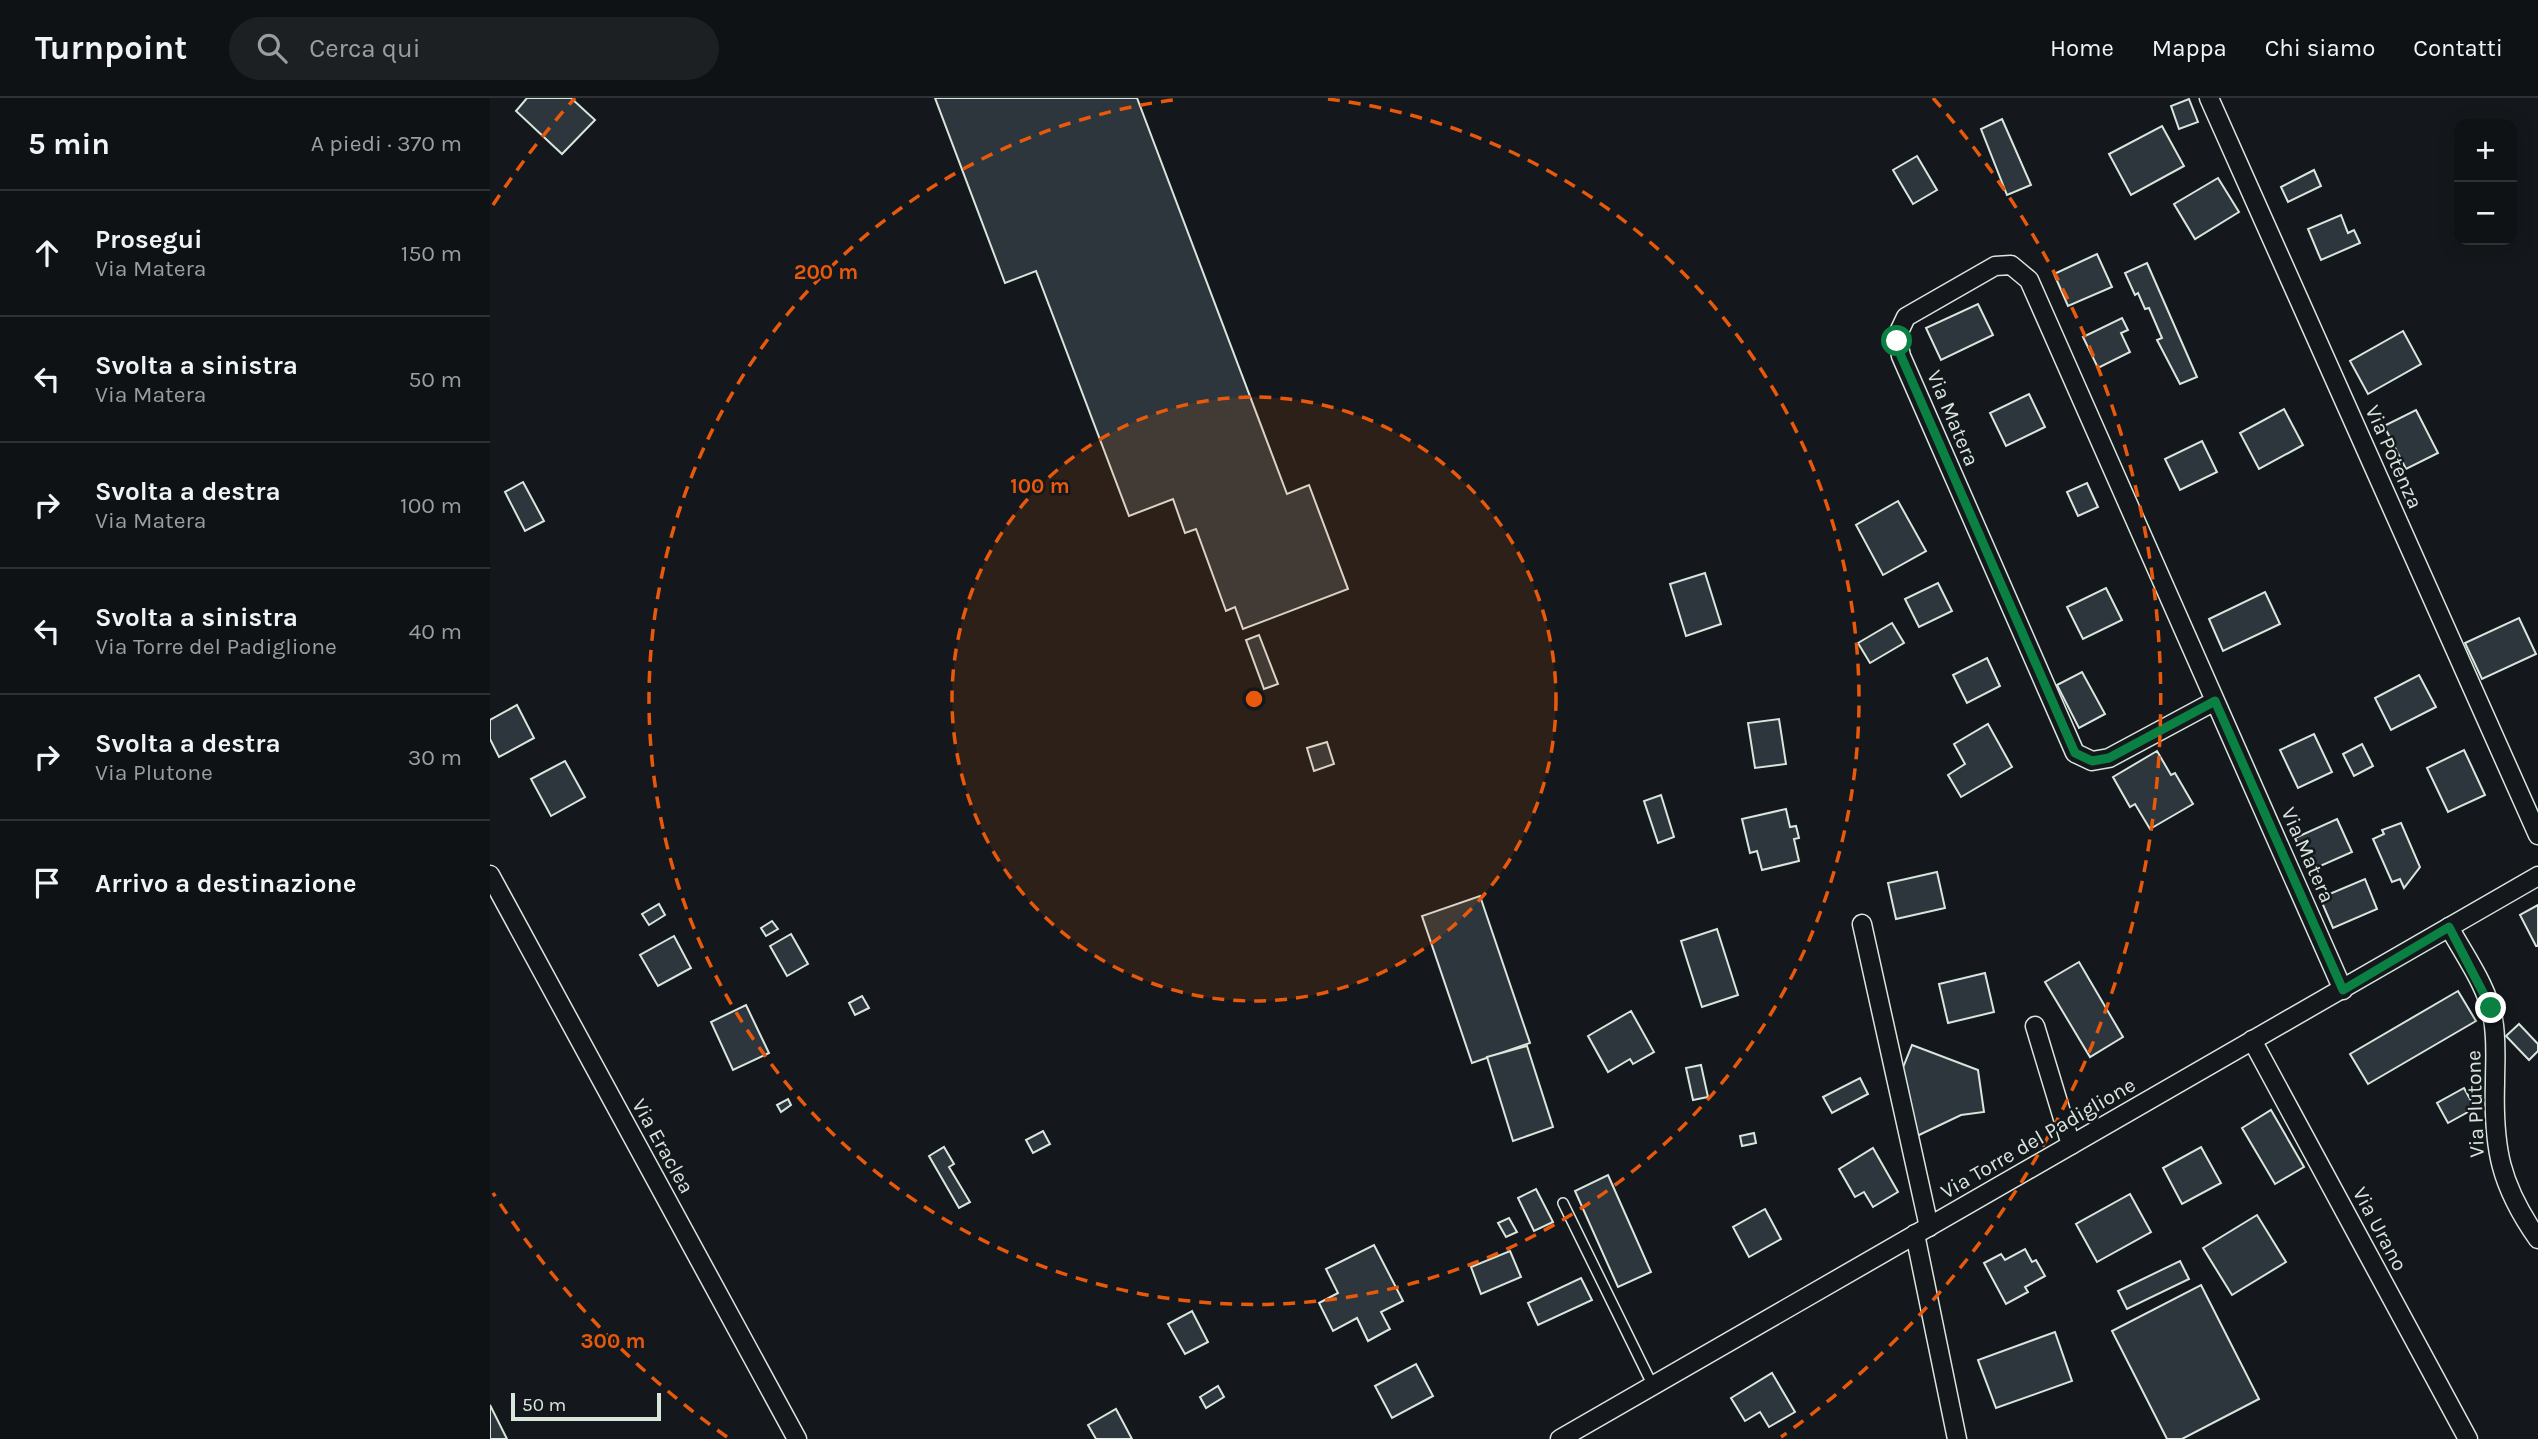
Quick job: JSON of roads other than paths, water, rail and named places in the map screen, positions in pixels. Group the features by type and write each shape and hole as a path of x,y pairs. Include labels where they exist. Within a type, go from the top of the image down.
{"street":[{"name":"Via Potenza","path":"2209,98 2538,835"},
{"name":"Via Matera","path":"2215,701 2109,758 2092,761 2075,753 1901,356 1898,336 1906,317 1991,267 2011,265 2023,272 2215,701 2343,990"},
{"name":"Via Eraclea","path":"490,875 797,1439"},
{"name":"Via Torre del Padiglione","path":"1560,1439 2538,876"},
{"path":"1861,924 1922,1231 1957,1439"},
{"name":"Via Plutone","path":"2449,927 2491,1008 2496,1040 2494,1123 2497,1159 2513,1200 2538,1239"},
{"path":"2035,1026 2071,1144"},
{"name":"Via Urano","path":"2252,1040 2468,1439"}],"lane":[{"path":"1563,1203 1653,1386"}]}
